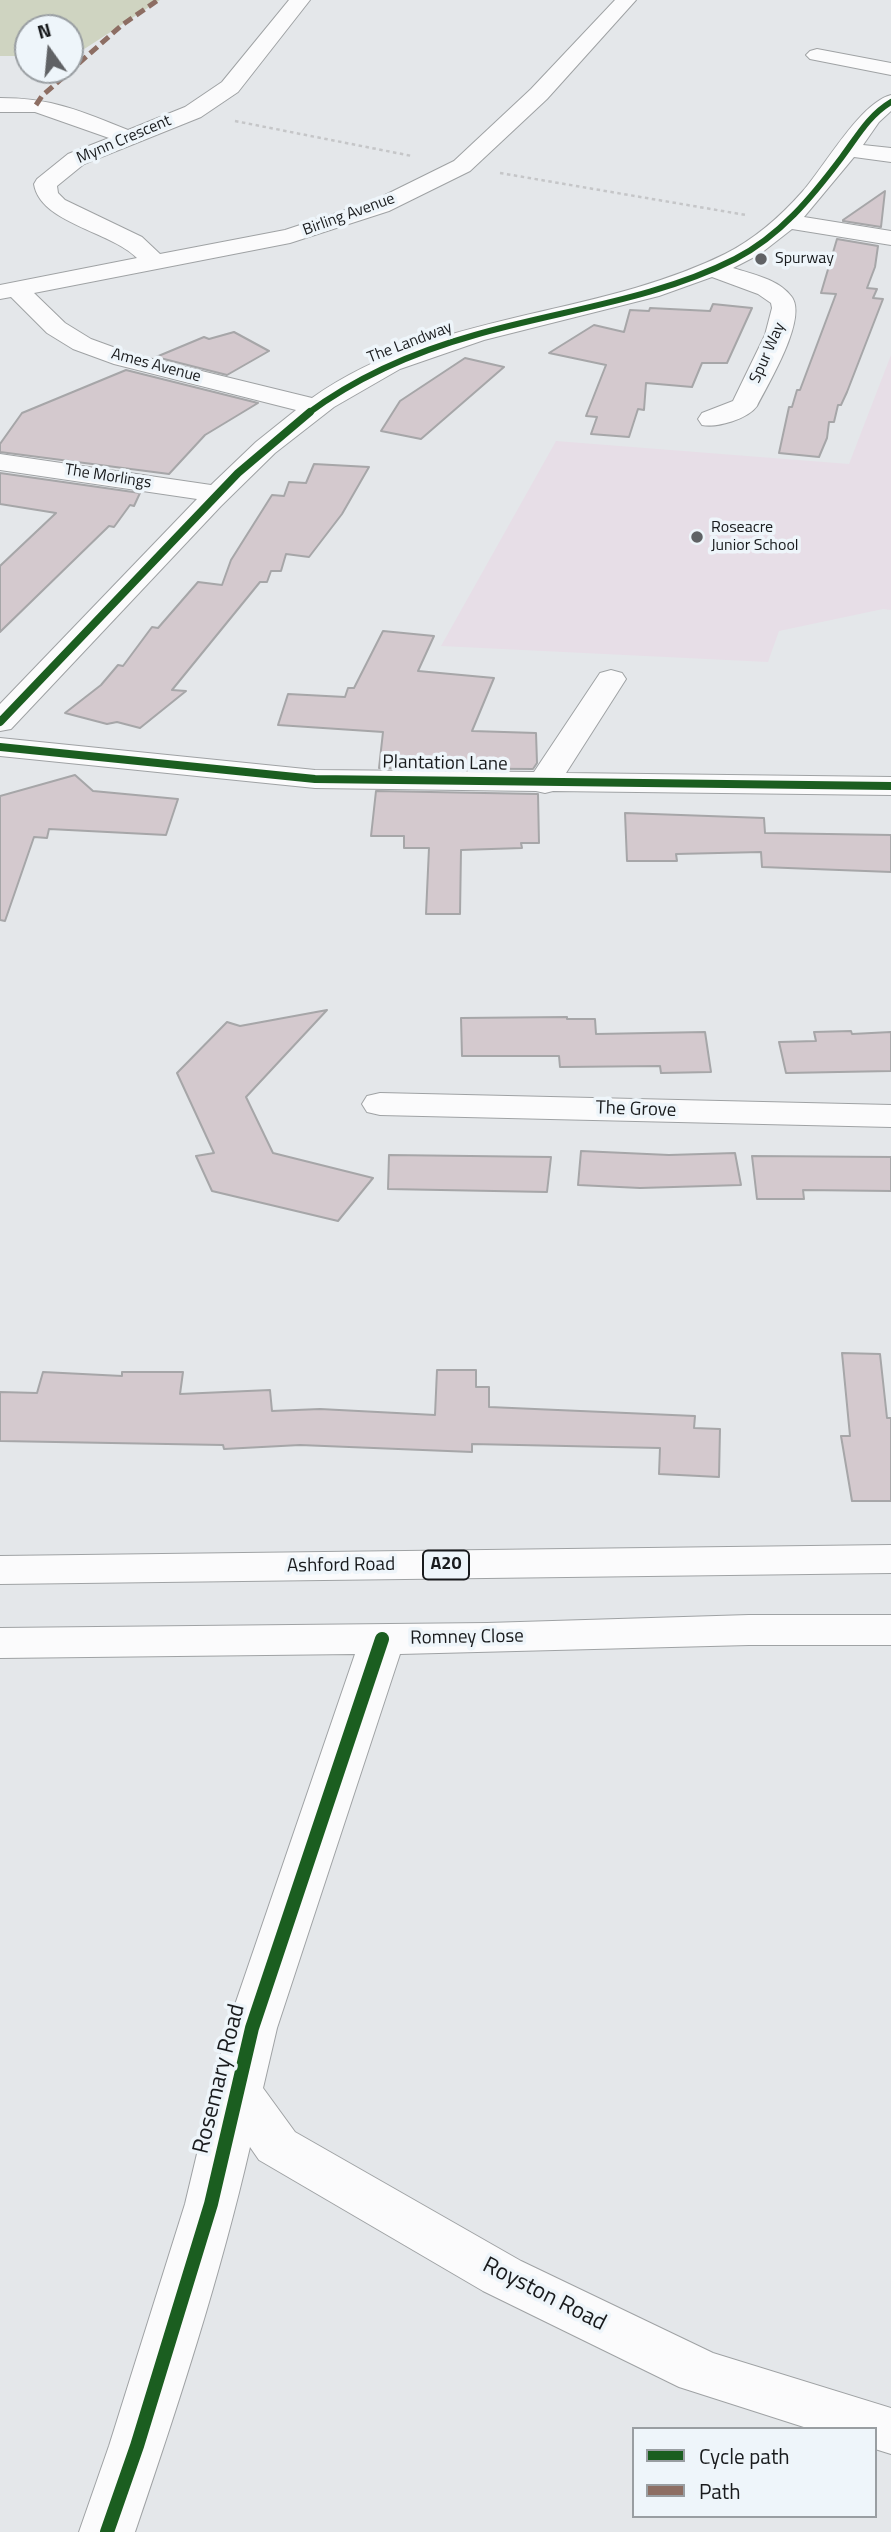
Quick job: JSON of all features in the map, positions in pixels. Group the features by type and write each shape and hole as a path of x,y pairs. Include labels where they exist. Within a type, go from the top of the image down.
{"street":[{"name":"Mynn Crescent","path":"155,263 134,242 57,205 47,195 45,184 76,159 193,112 230,87 300,0"},
{"name":"Birling Avenue","path":"8,290 290,236 382,206 463,166 539,94 626,0"},
{"path":"814,56 891,69"},
{"name":"The Landway","path":"0,722 255,455 315,407 390,365 431,348 599,304 711,269 749,250 789,222 848,150 864,126 882,107 891,102"},
{"path":"0,105 36,105 71,115 126,137"},
{"path":"848,150 891,155"},
{"path":"789,222 891,238"},
{"name":"Spur Way","path":"711,269 775,294 784,302 786,312 775,343 744,406 711,419"},
{"name":"Ames Avenue","path":"8,290 56,328 82,344 123,359 315,407"},
{"name":"The Morlings","path":"0,462 217,494"},
{"path":"545,784 552,768 611,679"},
{"name":"Plantation Lane","path":"0,747 315,779 545,784 891,786"},
{"name":"The Grove","path":"380,1104 891,1116"},
{"name":"Ashford Road","path":"0,1570 891,1559"},
{"name":"Romney Close","path":"0,1643 891,1630"},
{"name":"Rosemary Road","path":"107,2532 137,2446 211,2204 252,2028 382,1639"},
{"name":"Royston Road","path":"237,2090 277,2146 502,2276 698,2371 891,2431"}],"path":[{"path":"193,112 463,166 789,222"}],"shaded area":[{"name":"Roseacre Junior School","path":"891,355 891,610 883,609 779,631 768,662 441,646 556,441 849,464"}],"green space":[{"path":"0,0 160,0 84,49 84,14 14,14 14,56 0,56"}],"building":[{"path":"885,191 881,227 843,221 843,220"},
{"path":"837,239 878,246 875,267 867,288 877,289 873,298 883,299 847,392 841,405 838,405 834,422 829,422 827,438 819,457 779,453 789,407 792,407 797,390 800,390 836,294 821,293"},
{"path":"713,304 752,308 727,363 702,363 692,387 646,383 644,410 638,409 629,437 591,434 597,417 586,416 606,365 549,353 594,325 624,332 630,310 649,311 650,308 710,311"},
{"path":"234,332 269,351 227,375 156,357 204,337 209,339"},
{"path":"465,358 504,367 421,439 381,431 400,401"},
{"path":"126,370 258,403 205,435 169,474 0,452 0,444 22,413"},
{"path":"314,464 369,467 342,514 309,557 286,554 281,571 271,571 267,582 260,582 172,690 186,691 140,728 117,722 107,724 65,713 101,685 118,665 123,666 152,627 158,628 198,582 222,585 231,560 272,495 284,496 289,482 306,483"},
{"path":"0,473 140,493 134,506 130,505 114,527 109,526 0,632 0,566 56,513 0,504"},
{"path":"383,631 434,636 418,671 494,678 472,731 536,733 537,763 533,769 379,768 383,732 278,725 288,694 345,697 348,688 354,688"},
{"path":"75,775 93,791 178,799 166,835 49,829 47,838 34,837 5,921 0,920 0,796"},
{"path":"376,791 538,794 539,843 521,843 522,848 461,850 460,914 426,914 429,848 404,848 404,836 371,836"},
{"path":"625,813 764,818 765,833 891,835 891,872 762,867 761,852 676,854 677,861 627,861"},
{"path":"327,1010 246,1097 273,1153 373,1178 338,1221 212,1191 196,1156 214,1153 177,1073 227,1022 240,1026"},
{"path":"461,1018 595,1019 596,1034 705,1032 711,1072 661,1073 660,1066 560,1067 559,1056 462,1056"},
{"path":"851,1031 852,1034 891,1032 891,1071 786,1073 779,1042 816,1041 814,1032"},
{"path":"581,1151 669,1155 735,1153 741,1185 640,1188 578,1185"},
{"path":"389,1155 551,1157 547,1192 388,1189"},
{"path":"752,1156 891,1157 891,1191 803,1190 804,1199 757,1199"},
{"path":"842,1353 880,1354 887,1418 891,1418 891,1501 852,1501 841,1436 850,1436"},
{"path":"437,1370 476,1370 476,1387 489,1387 489,1407 695,1416 694,1428 720,1429 719,1477 659,1474 660,1448 472,1444 472,1452 300,1445 224,1449 223,1445 0,1441 0,1392 37,1393 43,1372 122,1376 122,1372 183,1372 180,1394 270,1390 272,1411 320,1409 435,1415"}],"marked path":[{"path":"36,105 42,96 122,25 158,0"}],"cycle path":[{"path":"0,722 238,473 294,423 325,401 391,364 433,348 519,323 651,291 734,259 782,226 823,183 871,117 891,102"},
{"path":"0,747 315,779 891,786"},
{"path":"107,2532 137,2446 211,2204 252,2028 382,1639"}],"place":[{"name":"Spurway","path":"761,259"},
{"name":"Roseacre Junior School","path":"697,537"}]}
